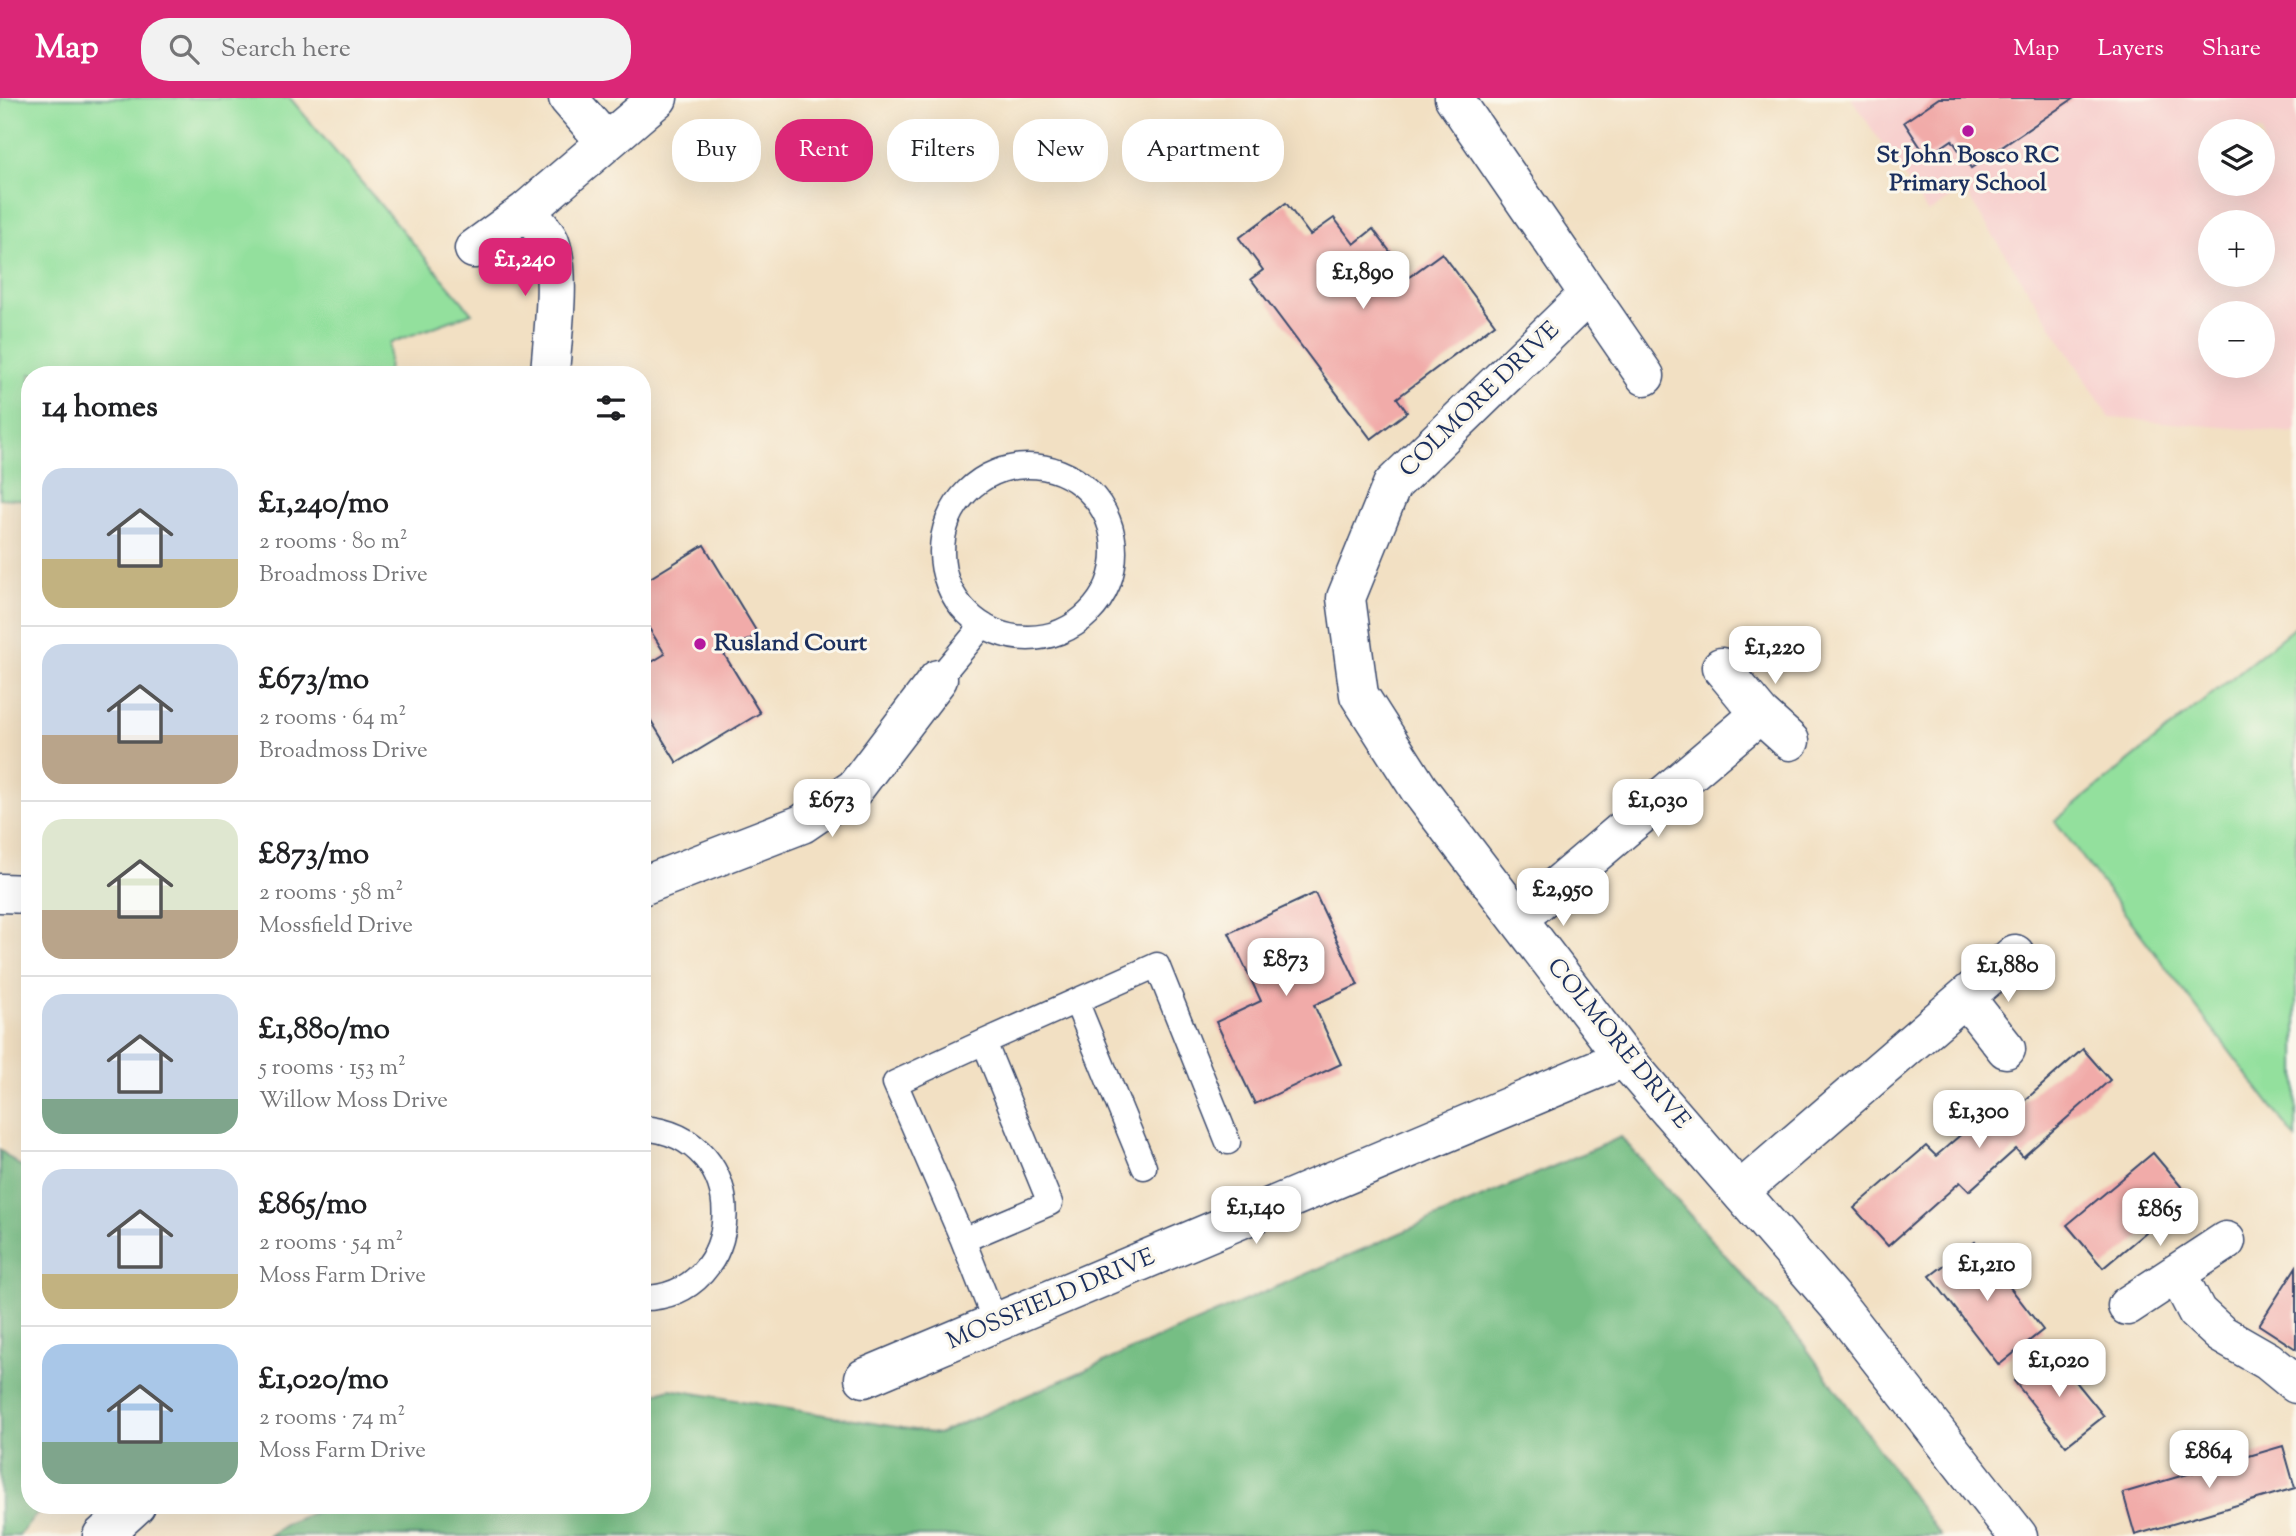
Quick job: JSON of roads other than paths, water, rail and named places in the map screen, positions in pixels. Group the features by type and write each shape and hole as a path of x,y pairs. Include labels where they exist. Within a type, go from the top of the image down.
{"street":[{"path":"568,98 606,142"},
{"path":"474,249 526,211 658,98"},
{"path":"1454,98 1645,376"},
{"path":"526,211 546,235 553,259 555,278 550,366"},
{"name":"COLMORE DRIVE","path":"1589,294 1392,485 1346,598 1359,695 1419,789 1624,1058 1836,1303 2018,1536"},
{"path":"1721,667 1760,714 1790,741"},
{"path":"651,883 802,824 855,788 937,679"},
{"path":"1518,919 1760,714"},
{"path":"0,893 21,894"},
{"path":"1740,1191 2015,954"},
{"path":"1965,997 2006,1049"},
{"name":"MOSSFIELD DRIVE","path":"864,1377 996,1324 1624,1058"},
{"path":"2127,1306 2226,1241"},
{"path":"2177,1273 2197,1312 2221,1334 2268,1361 2296,1384"},
{"path":"102,1536 126,1514"}],"lane":[{"path":"1039,467 1067,475 1089,491 1106,514 1114,541 1113,568 1104,594 1086,616 1063,631 1037,638 1009,636 983,625 961,607 947,581 942,552 947,523 961,498 983,479 1010,468 1039,467"},
{"path":"937,679 983,625"},
{"path":"996,1324 895,1083 1157,965 1228,1142"},
{"path":"1076,1001 1144,1167"},
{"path":"962,1240 1050,1203 984,1042"},
{"path":"651,1130 673,1134 697,1150 716,1172 725,1198 725,1225 718,1251 701,1273 680,1290 651,1298"}],"place":[{"name":"St John Bosco RC Primary School","path":"1968,131"},
{"name":"Rusland Court","path":"700,644"}]}
